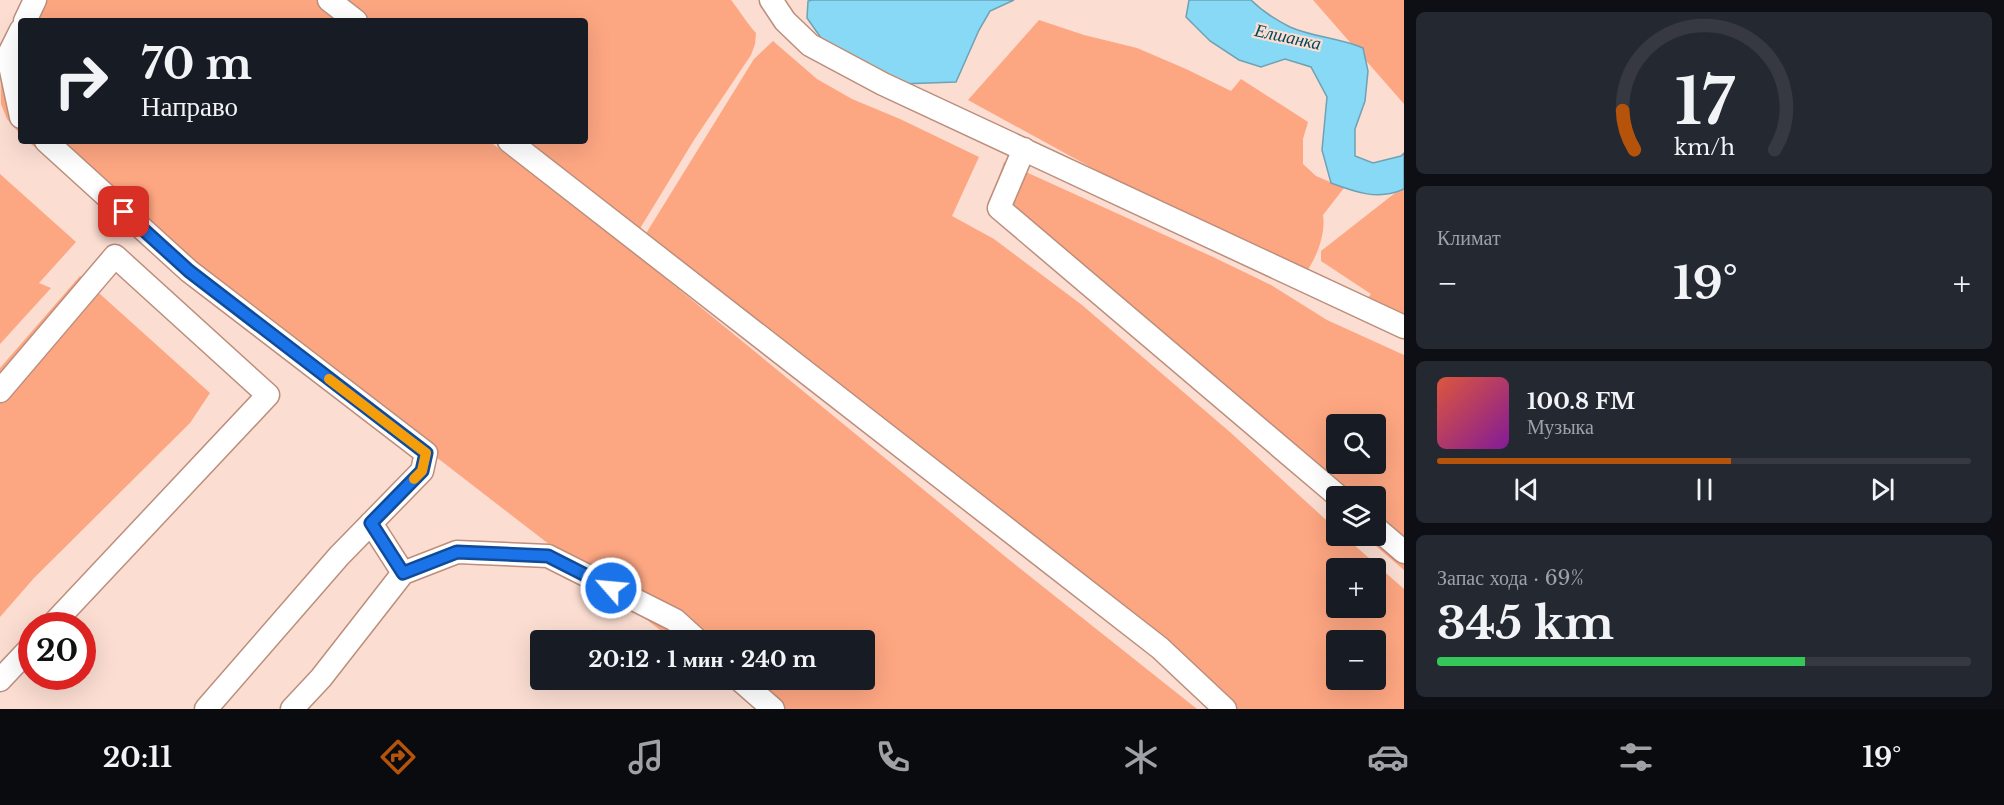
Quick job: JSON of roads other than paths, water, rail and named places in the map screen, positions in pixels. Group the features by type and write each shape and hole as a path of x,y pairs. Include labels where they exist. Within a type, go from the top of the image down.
{"lane":[{"path":"26,18 35,0"},
{"path":"329,0 352,18"},
{"path":"771,0 785,21 810,45 883,84 1404,327"},
{"path":"18,36 8,56 18,103"},
{"path":"49,144 189,271 426,453 422,471 339,556 206,709"},
{"path":"513,144 1160,648 1225,709"},
{"path":"1024,149 999,208 1326,486"},
{"path":"0,391 115,256 268,395 64,612"},
{"path":"371,523 403,573"},
{"path":"1386,537 1404,552"},
{"path":"292,709 321,678 403,573 457,552 548,556 675,620 686,630"},
{"path":"0,680 18,661"},
{"path":"752,690 773,709"}],"water":[{"path":"1014,0 990,11 956,82 900,84 826,45 807,18 808,1"},
{"name":"Елшанка","path":"1189,0 1251,0 1269,15 1290,27 1363,48 1368,71 1365,101 1355,129 1355,156 1373,163 1401,156 1404,153 1404,189 1395,193 1376,195 1331,183 1322,150 1327,97 1311,67 1285,59 1261,67 1239,60 1210,41 1186,17"}]}
